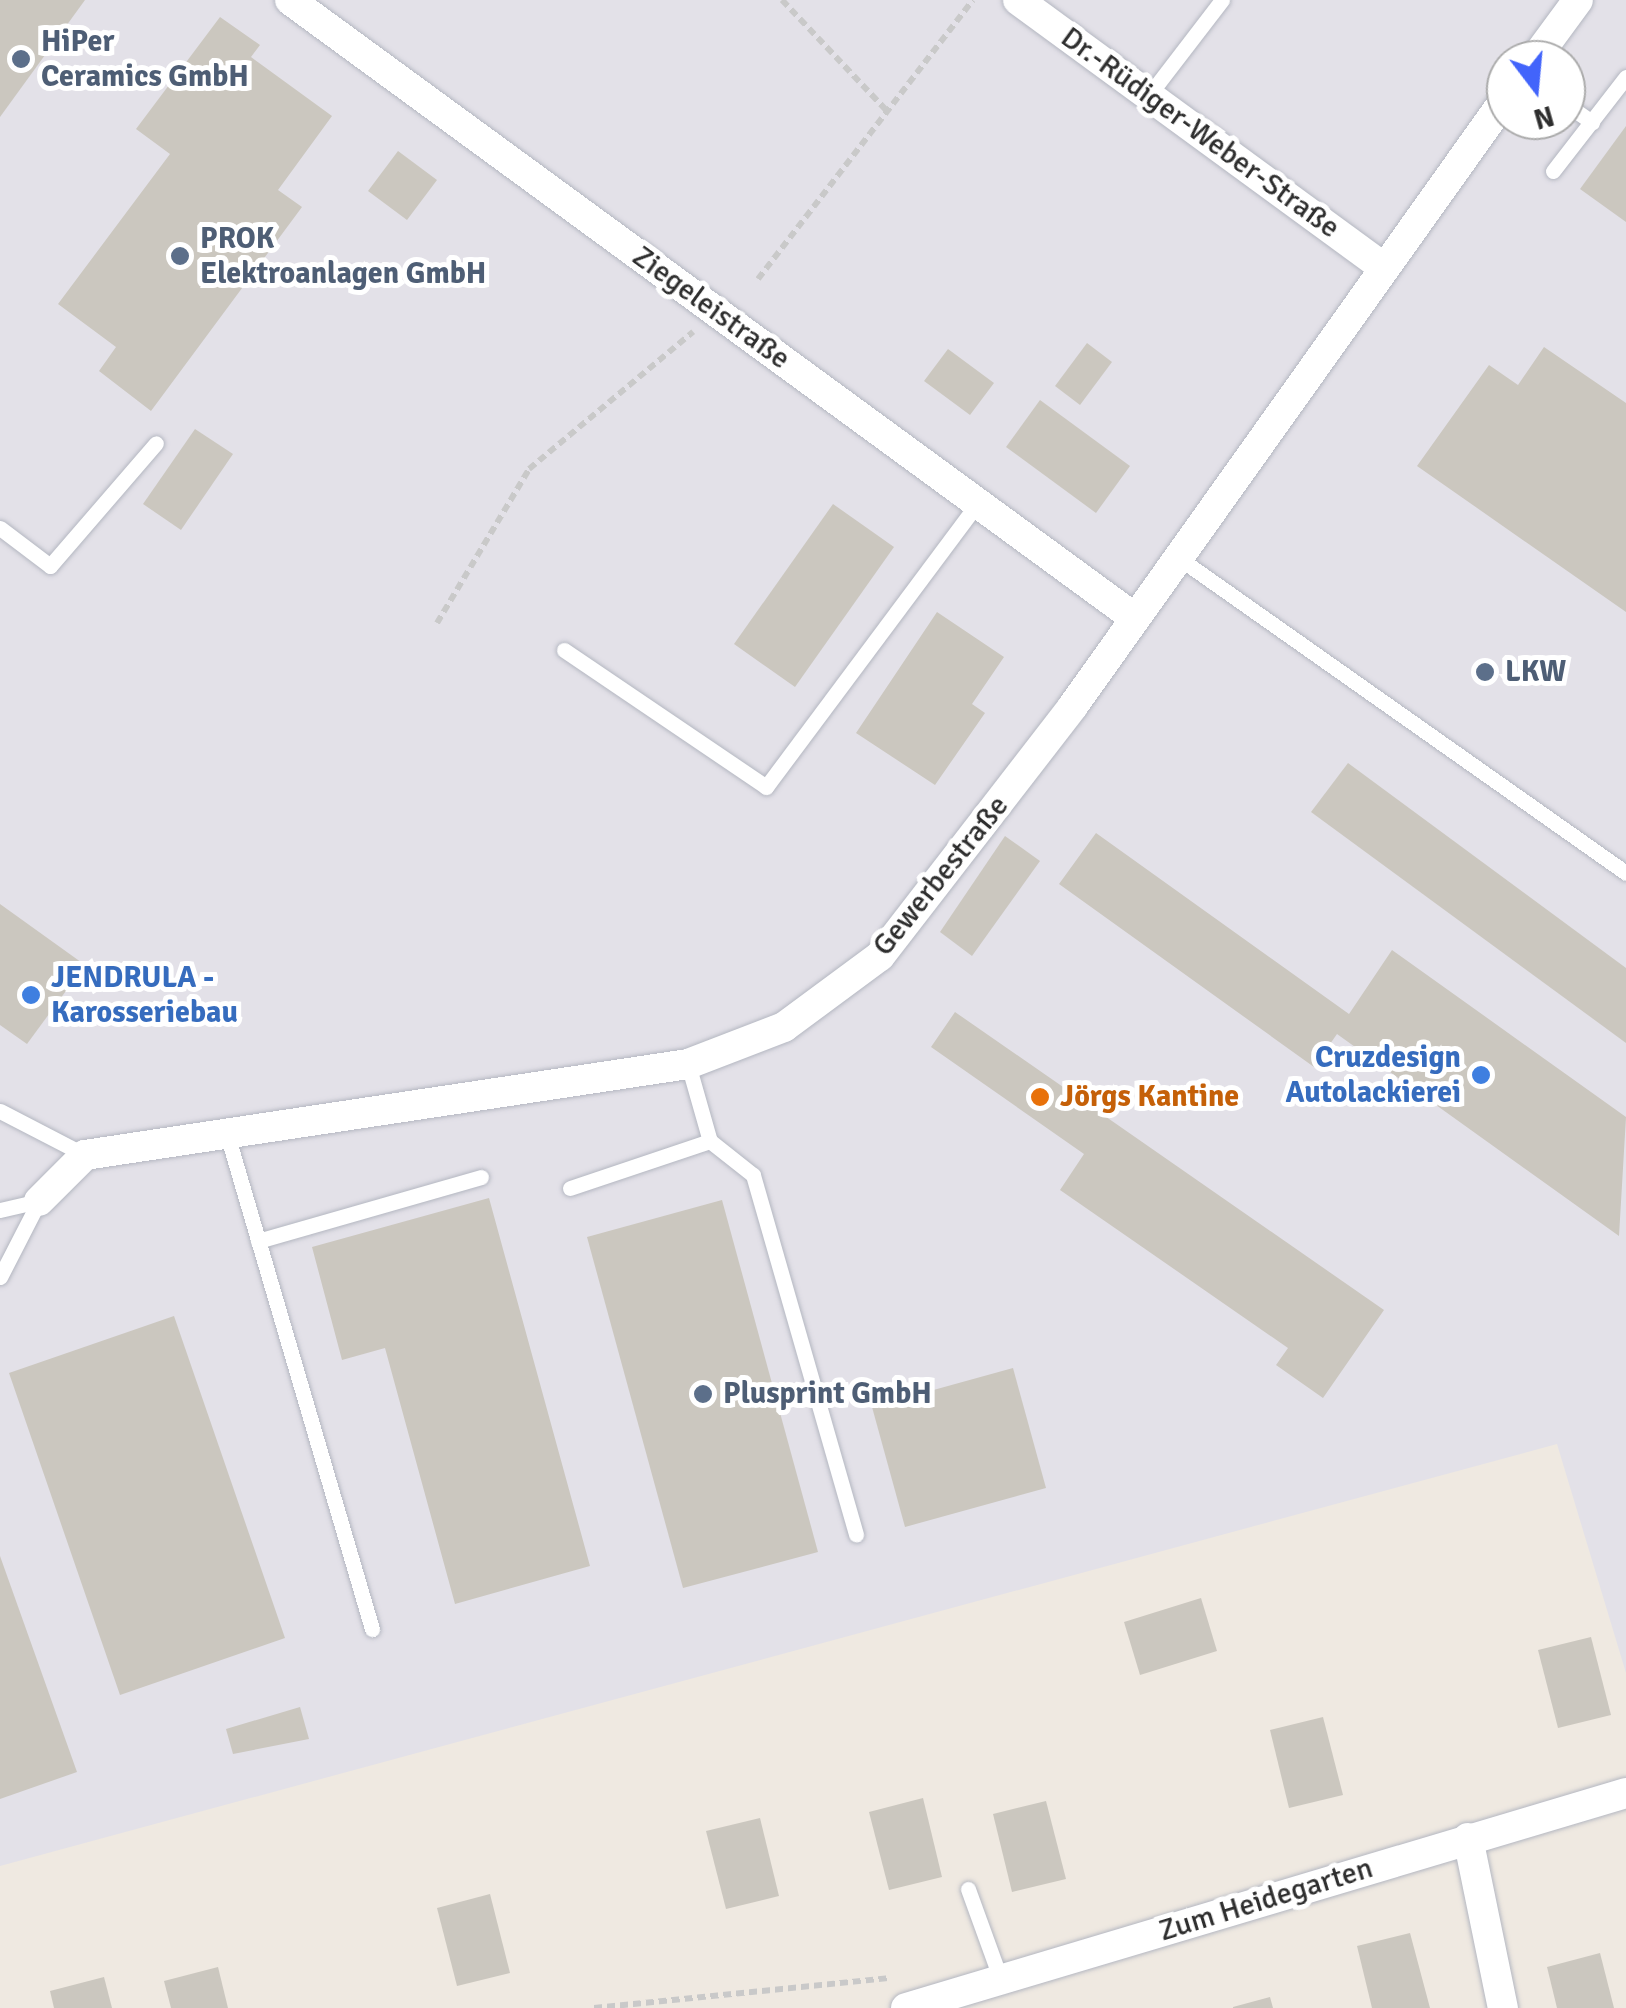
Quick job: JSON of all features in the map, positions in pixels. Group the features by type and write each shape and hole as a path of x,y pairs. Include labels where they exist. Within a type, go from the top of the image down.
{"street":[{"name":"Ziegeleistraße","path":"290,0 1132,616"},
{"name":"Dr.-Rüdiger-Weber-Straße","path":"1018,0 1382,266"},
{"path":"1549,40 1578,0"},
{"name":"Gewerbestraße","path":"84,1155 688,1064 784,1028 880,956 1176,556 1486,125"},
{"path":"39,1202 84,1155"},
{"name":"Zum Heidegarten","path":"906,2008 1626,1792"},
{"path":"1468,1838 1503,2008"}],"lane":[{"path":"1149,95 1222,0"},
{"path":"1553,171 1626,77"},
{"path":"1586,118 1592,122"},
{"path":"0,528 50,566 156,443"},
{"path":"564,650 766,787 978,503"},
{"path":"1176,556 1626,873"},
{"path":"688,1064 710,1141 753,1175 856,1535"},
{"path":"0,1111 84,1155"},
{"path":"227,1134 372,1629"},
{"path":"570,1188 710,1141"},
{"path":"258,1241 481,1177"},
{"path":"0,1210 39,1202"},
{"path":"0,1277 39,1202"},
{"path":"968,1889 1000,1980"}],"path":[{"path":"782,0 887,110"},
{"path":"758,279 972,0"},
{"path":"437,623 529,470 718,312"},
{"path":"594,2008 910,1976 958,1994"}],"shaded area":[{"path":"0,0 1626,0 1626,1673 1557,1444 0,1866"}],"building":[{"name":"HiPer Ceramics GmbH","path":"0,0 85,0 0,117"},
{"name":"PROK Elektroanlagen GmbH","path":"220,17 260,45 251,57 332,116 278,190 302,207 151,411 99,371 116,347 58,304 170,154 136,129"},
{"path":"1626,126 1626,222 1580,189"},
{"path":"398,151 437,180 407,220 368,191"},
{"path":"1087,343 1112,362 1080,405 1055,386"},
{"path":"1544,347 1626,403 1626,612 1417,466 1489,365 1518,385"},
{"path":"948,349 994,383 970,415 924,381"},
{"path":"1040,400 1130,466 1096,513 1006,447"},
{"path":"195,429 233,454 181,530 143,504"},
{"path":"833,504 894,547 795,687 734,644"},
{"path":"937,612 1004,657 972,704 985,713 935,785 856,733"},
{"path":"1348,763 1626,968 1626,1043 1311,812"},
{"name":"Cruzdesign Autolackierei","path":"1096,833 1349,1014 1392,950 1626,1117 1619,1236 1337,1034 1314,1067 1059,884"},
{"path":"1005,836 1040,861 972,956 940,932"},
{"name":"JENDRULA - Karosseriebau","path":"0,904 85,965 27,1044 0,1025"},
{"path":"955,1012 1384,1310 1323,1398 1276,1365 1288,1348 1060,1190 1084,1154 931,1047"},
{"path":"489,1198 590,1566 455,1604 385,1348 342,1360 312,1247"},
{"name":"Plusprint GmbH","path":"722,1200 818,1552 683,1588 587,1237"},
{"path":"174,1316 285,1638 120,1695 9,1373"},
{"path":"1013,1368 1046,1488 905,1527 872,1407"},
{"path":"0,1556 77,1772 0,1799"},
{"path":"1201,1598 1217,1651 1140,1675 1124,1622"},
{"path":"1591,1637 1611,1715 1558,1728 1538,1650"},
{"path":"300,1707 309,1739 233,1754 226,1729"},
{"path":"1323,1717 1343,1795 1289,1808 1270,1730"},
{"path":"923,1798 942,1877 889,1890 869,1812"},
{"path":"1046,1801 1066,1879 1012,1892 993,1814"},
{"path":"760,1818 779,1896 726,1909 706,1831"},
{"path":"490,1894 510,1973 457,1986 437,1908"},
{"path":"1410,1933 1430,2008 1372,2008 1357,1946"},
{"path":"1600,1953 1614,2008 1557,2008 1547,1967"},
{"path":"218,1967 228,2008 171,2008 164,1981"},
{"path":"104,1977 112,2008 54,2008 50,1991"},
{"path":"1270,1997 1273,2008 1233,2008 1233,2007"}],"place":[{"name":"HiPer Ceramics GmbH","path":"21,59"},
{"name":"PROK Elektroanlagen GmbH","path":"180,256"},
{"name":"LKW","path":"1485,672"},
{"name":"JENDRULA - Karosseriebau","path":"31,995"},
{"name":"Cruzdesign Autolackierei","path":"1481,1075"},
{"name":"Jörgs Kantine","path":"1040,1097"},
{"name":"Plusprint GmbH","path":"703,1394"}]}
